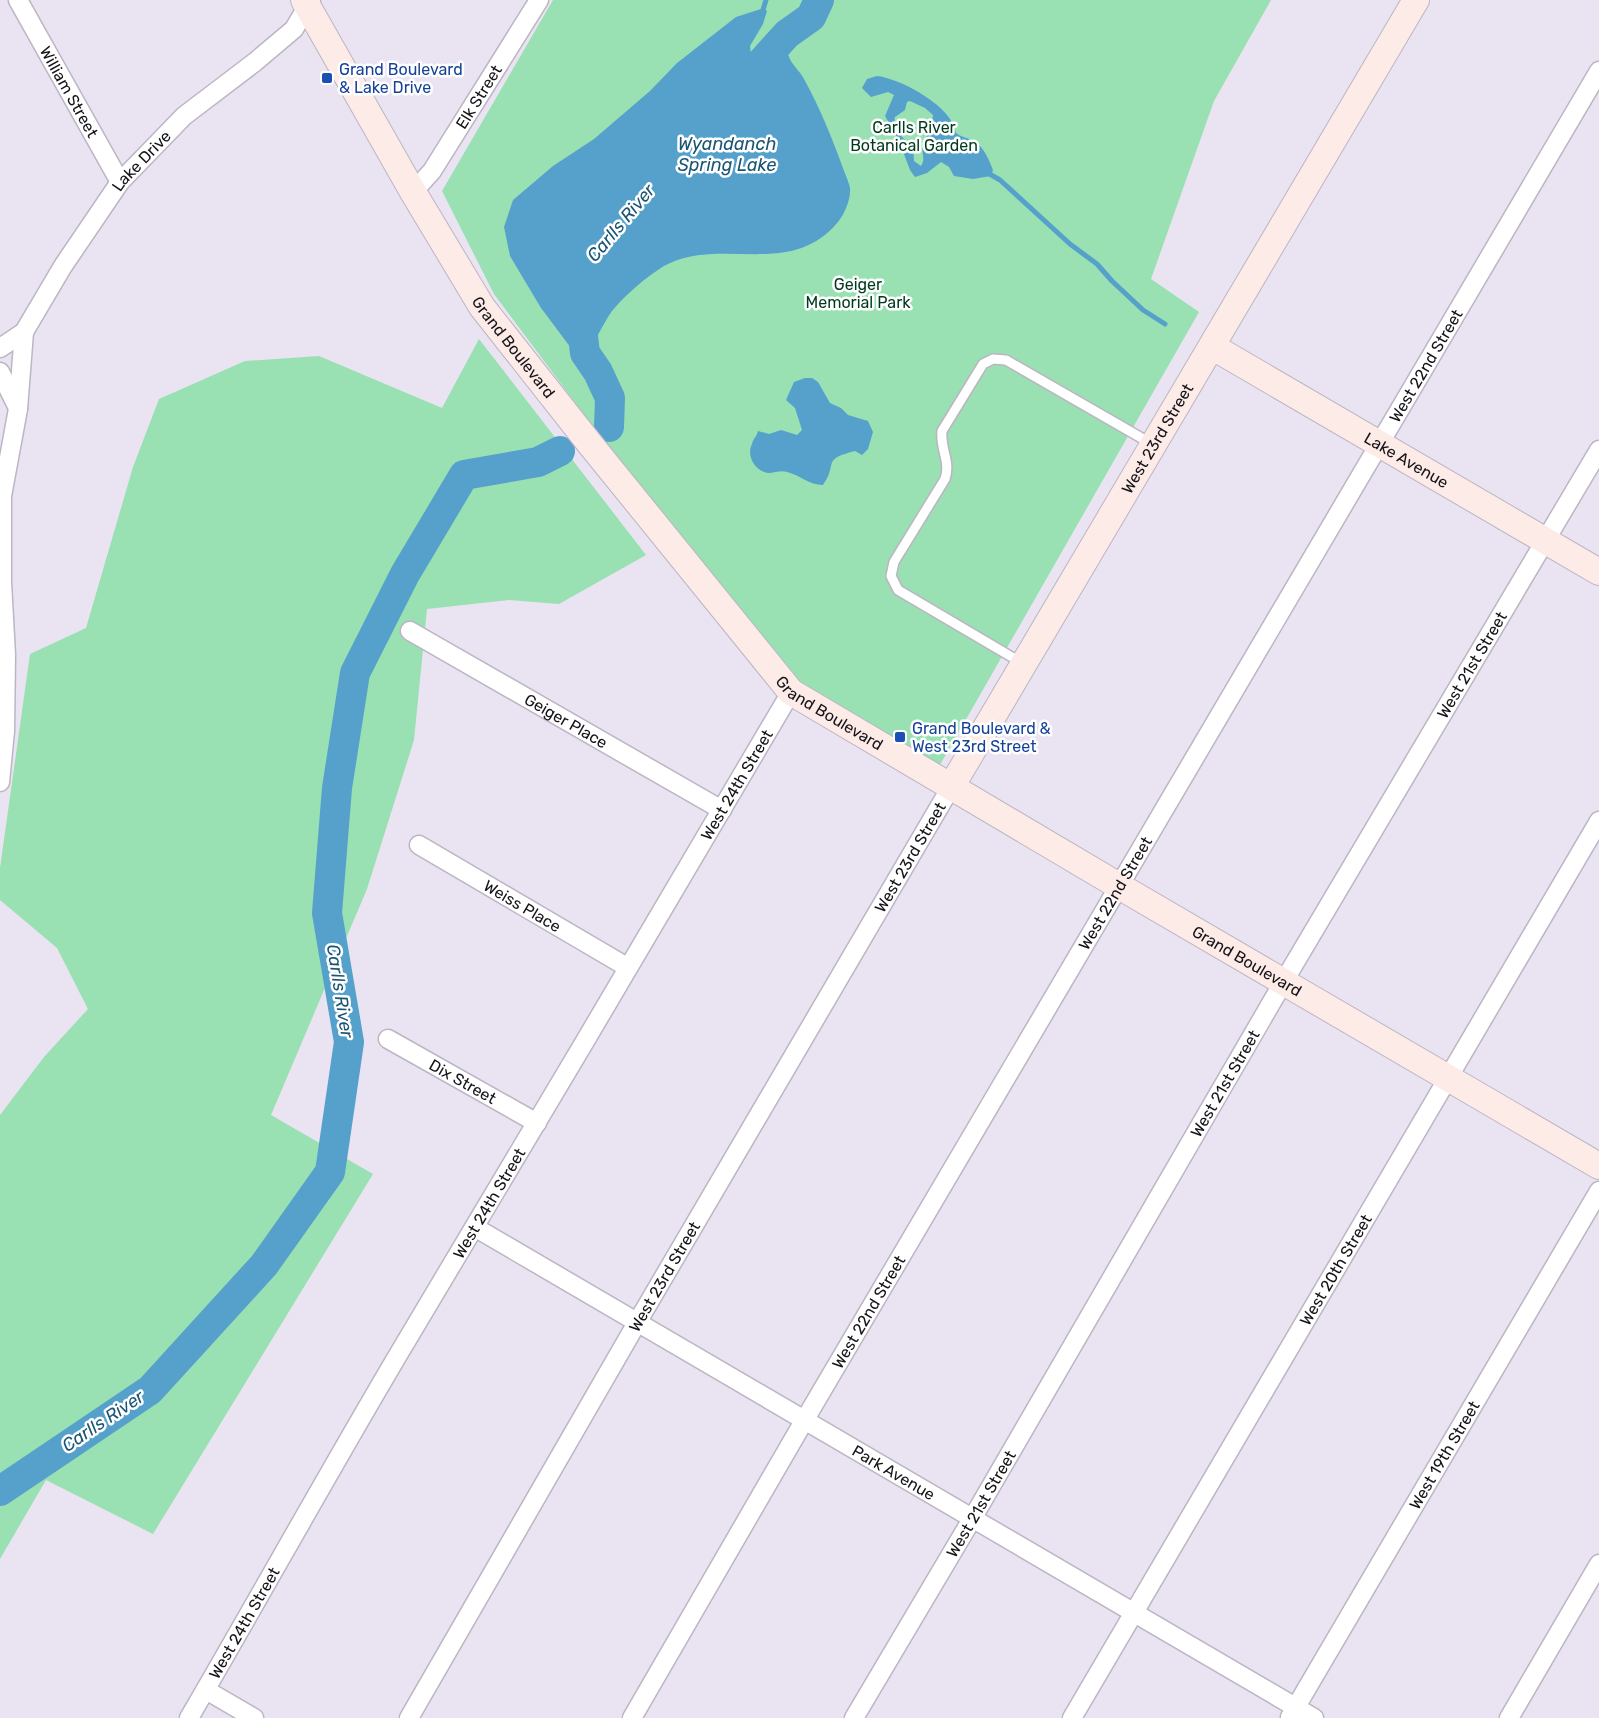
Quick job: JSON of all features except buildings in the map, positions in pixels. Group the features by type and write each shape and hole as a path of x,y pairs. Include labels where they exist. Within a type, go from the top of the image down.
{"street":[{"name":"William Street","path":"18,0 120,182"},
{"name":"Elk Street","path":"413,192 432,171 539,0"},
{"name":"West 23rd Street","path":"408,1718 951,787 1416,0"},
{"name":"Lake Drive","path":"0,348 24,332 63,266 120,182 184,116 294,29 308,2"},
{"name":"Grand Boulevard","path":"308,2 413,192 472,292 506,339 791,692 1599,1166"},
{"name":"West 22nd Street","path":"632,1718 804,1421 1599,71"},
{"path":"0,782 5,731 6,655 1,582 2,496 18,410 24,332"},
{"name":"Lake Avenue","path":"1213,347 1599,572"},
{"path":"0,372 18,410"},
{"name":"West 21st Street","path":"854,1718 1284,981 1599,450"},
{"name":"Geiger Place","path":"410,631 722,810"},
{"name":"West 24th Street","path":"189,1718 398,1356 476,1228 627,967 791,692"},
{"name":"West 20th Street","path":"1072,1718 1599,820"},
{"name":"Weiss Place","path":"419,844 627,967"},
{"name":"Dix Street","path":"388,1039 537,1123"},
{"name":"West 19th Street","path":"1292,1713 1599,1191"},
{"name":"Park Avenue","path":"476,1228 1134,1612 1292,1713 1314,1718"},
{"path":"1509,1718 1599,1564"},
{"path":"206,1690 254,1718"}],"lane":[{"path":"1024,665 898,590 891,576 894,562 945,479 949,467 941,444 942,431 983,364 993,359 1006,360 1155,445"}],"green space":[{"name":"Geiger Memorial Park","path":"553,0 1271,0 1214,101 1151,279 1199,312 933,777 791,692 494,294 442,191"},
{"path":"479,339 646,555 559,604 509,600 427,609 414,740 367,889 271,1115 373,1174 153,1534 46,1480 0,1559 0,1115 44,1057 88,1009 57,948 0,900 0,868 30,654 86,628 133,467 159,399 245,361 319,356 442,408"}],"water":[{"name":"Wyandanch Spring Lake","path":"764,8 767,11 763,24 750,46 751,55 761,60 779,32 787,34 789,57 815,101 849,184 850,196 843,215 819,239 798,249 777,253 708,254 686,258 664,266 650,275 617,305 585,353 574,352 541,308 510,256 504,227 513,200 553,166 594,139 650,91 677,63 736,17"},
{"path":"877,76 887,78 912,88 936,104 953,123 956,133 974,141 983,150 993,170 991,176 973,179 954,176 949,167 941,162 927,173 915,177 885,116 894,95 888,92 871,97 862,88 867,79","holes":["910,101 925,108 933,115 923,146 921,166 914,161 913,145 899,133 894,122 895,117 905,110 907,102"]},
{"path":"812,378 818,382 830,403 841,408 848,415 868,421 873,432 868,449 862,455 855,451 834,460 823,485 785,471 763,472 753,462 750,453 758,431 769,434 781,430 797,435 802,430 795,408 786,400 794,382"}],"waterway":[{"path":"762,13 766,0"},
{"name":"Carlls River","path":"759,65 787,34 811,17 819,0"},
{"path":"986,172 1000,180 1070,244 1097,264 1143,310 1165,324"},
{"name":"Carlls River","path":"580,312 585,353 598,372 610,398 609,427"},
{"name":"Carlls River","path":"0,1491 150,1390 264,1265 330,1172 349,1042 327,913 337,788 355,673 405,574 464,475 538,462 560,451"}],"place":[{"name":"Grand Boulevard & Lake Drive","path":"327,78"},
{"name":"Grand Boulevard & West 23rd Street","path":"900,737"}],"park label":[{"name":"Carlls River Botanical Garden","path":"914,136"}]}
